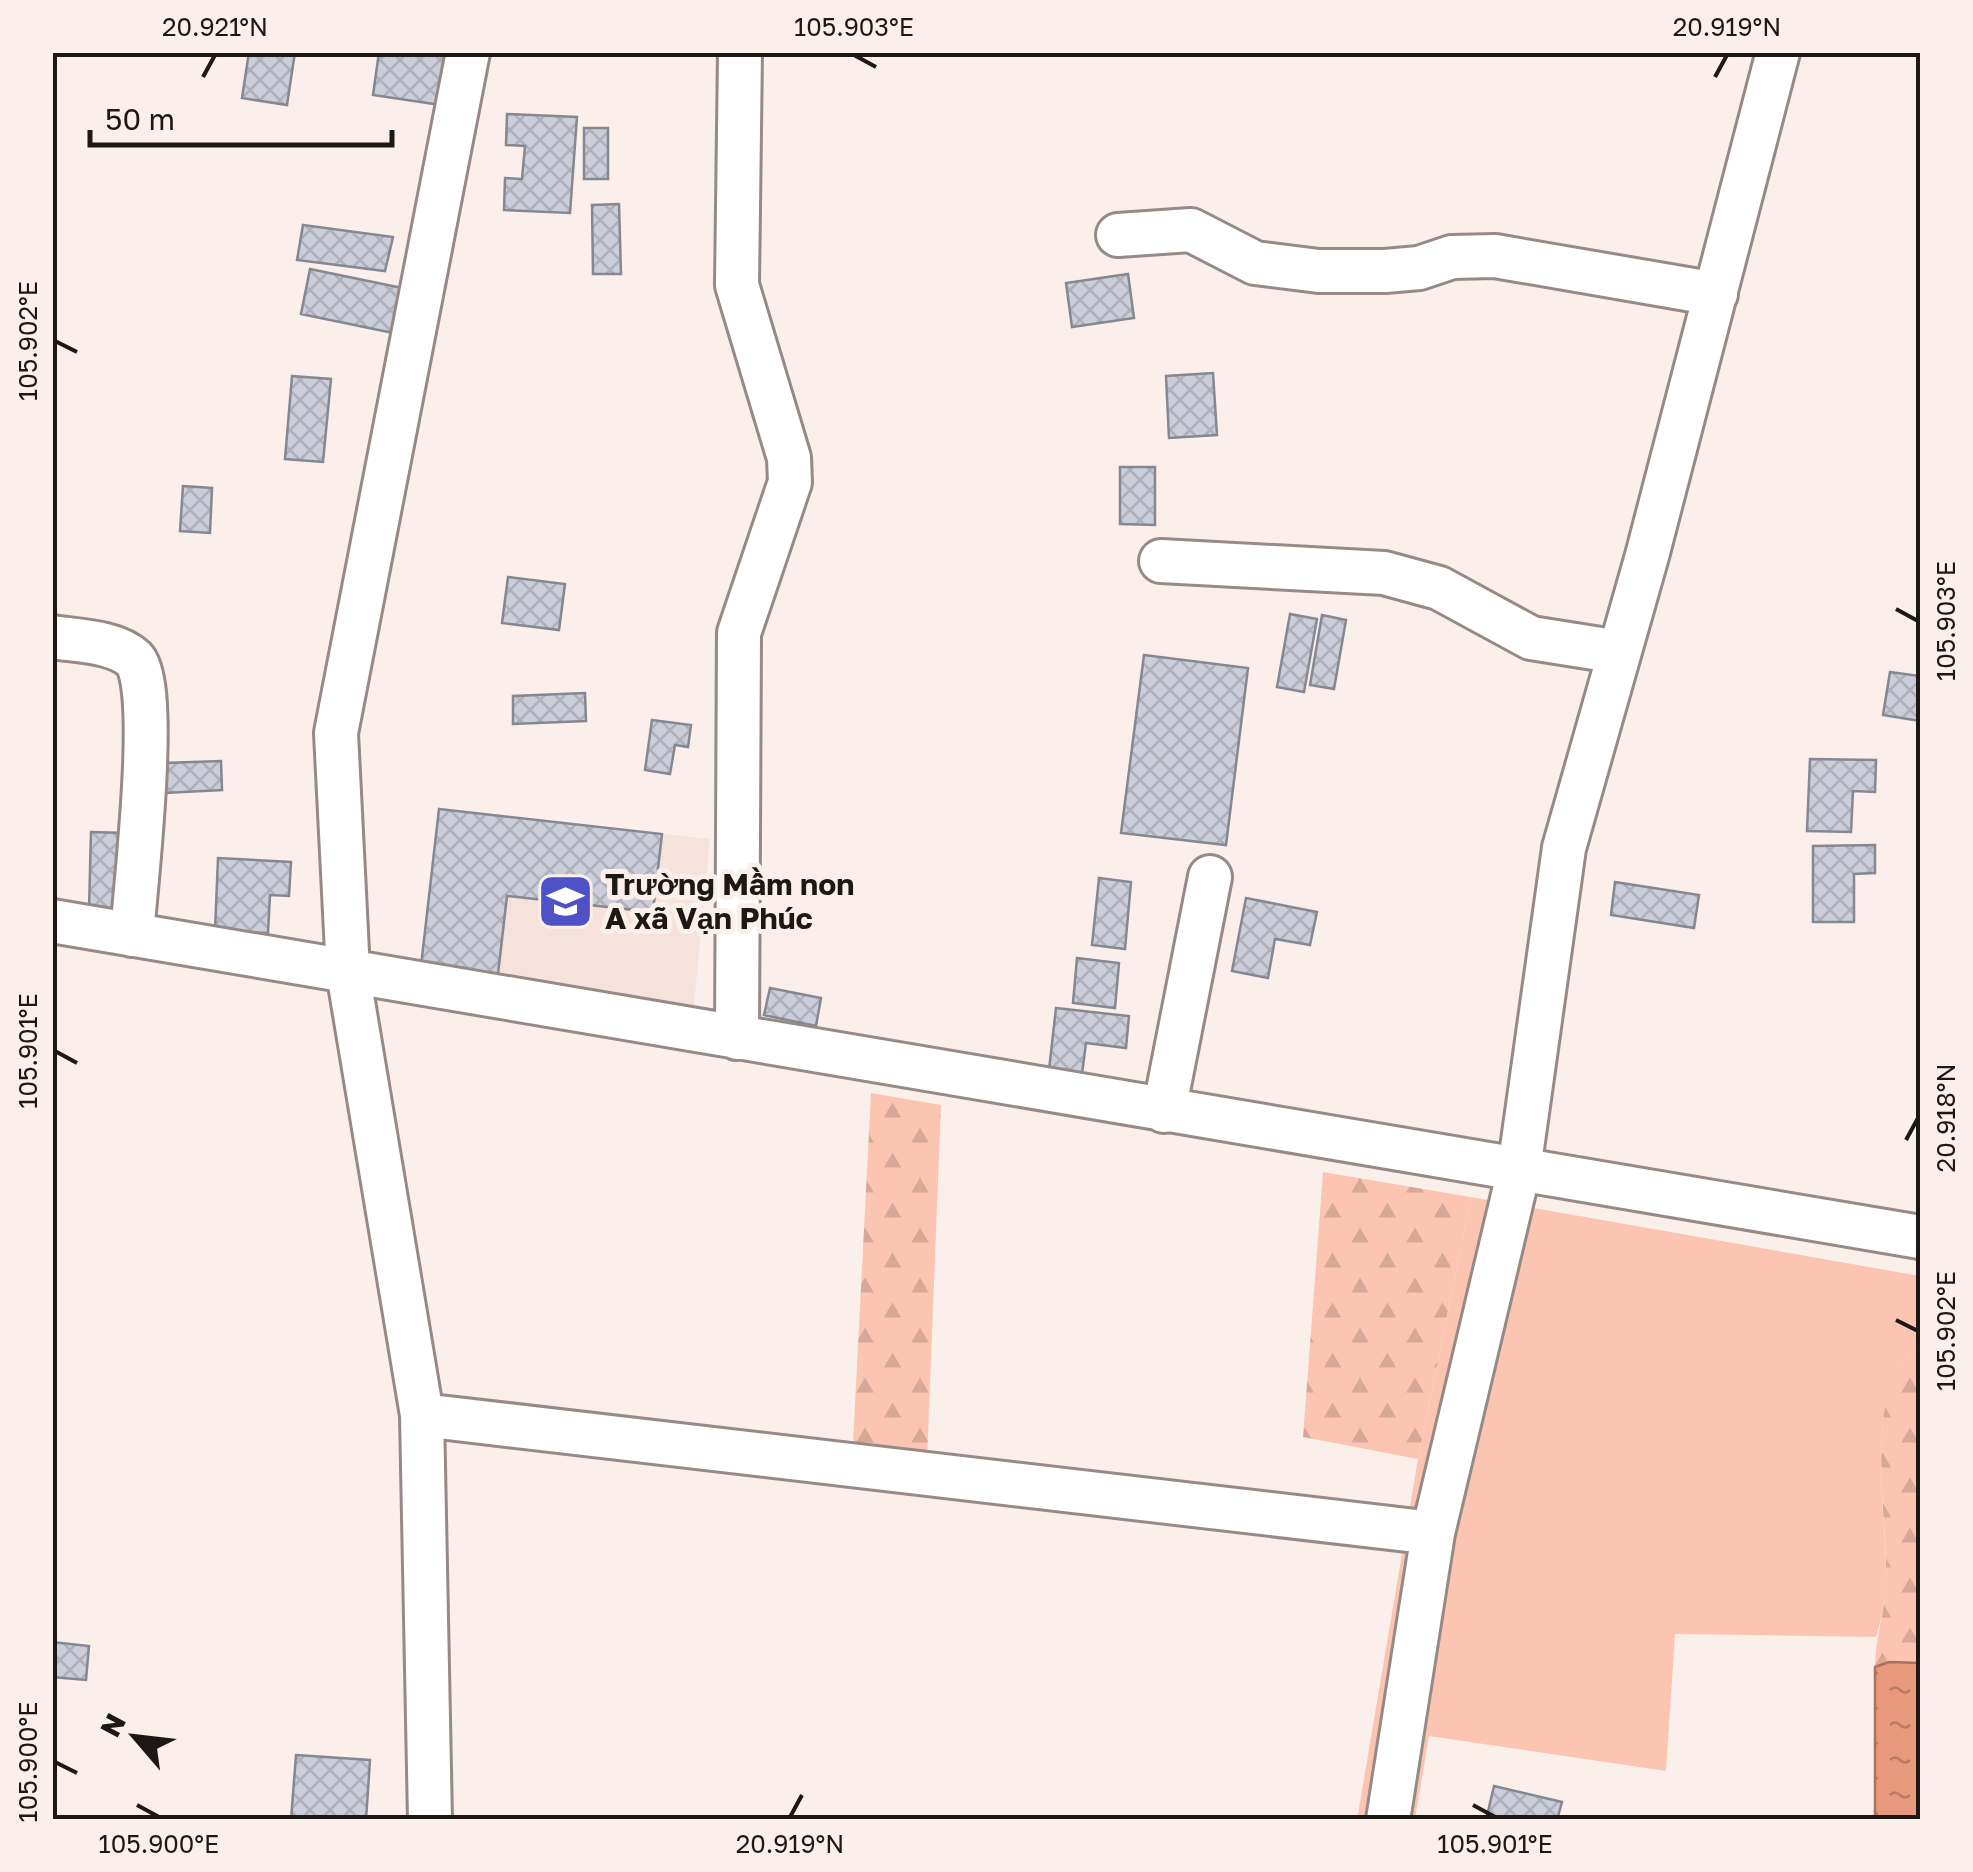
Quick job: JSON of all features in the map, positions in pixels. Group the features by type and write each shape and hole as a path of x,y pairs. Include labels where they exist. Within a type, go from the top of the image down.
{"street":[{"path":"430,1820 422,1414 348,972 336,733 468,52"},
{"path":"736,1038 739,633 790,482 789,458 737,285 740,52"},
{"path":"1388,1820 1432,1533 1519,1170 1564,848 1778,52"},
{"path":"1118,235 1191,230 1255,263 1319,271 1385,271 1418,268 1452,257 1494,256 1558,263 1716,294"},
{"path":"1161,562 1384,574 1439,588 1531,638 1619,652"},
{"path":"52,637 118,649 135,660 142,673 147,722 132,935"},
{"path":"1164,1111 1210,877"},
{"path":"52,921 1920,1238"},
{"path":"422,1414 1432,1533"}],"shaded area":[{"name":"Trường Mầm non A xã Vạn Phúc","path":"439,809 710,839 694,1006 421,966"}],"green space":[{"path":"871,1093 941,1105 926,1487 851,1482"},
{"path":"1323,1172 1471,1197 1418,1459 1303,1437"},
{"path":"1471,1197 1920,1276 1920,1344 1901,1363 1883,1420 1884,1603 1876,1637 1675,1634 1666,1771 1429,1736 1415,1819 1357,1820 1418,1459"},
{"path":"1920,1344 1920,1663 1889,1662 1875,1667 1886,1584 1883,1420 1889,1389 1901,1363"}],"water":[{"path":"1889,1662 1920,1663 1920,1819 1875,1819 1875,1667"}],"building":[{"path":"249,52 295,52 287,105 242,98"},
{"path":"379,52 448,52 441,105 373,95"},
{"path":"507,114 577,117 570,213 504,210 505,178 522,179 525,146 506,145"},
{"path":"584,128 608,128 608,179 584,179"},
{"path":"619,204 621,274 593,274 592,205"},
{"path":"303,225 393,237 385,271 297,260"},
{"path":"310,269 407,289 398,334 301,314"},
{"path":"1128,274 1134,318 1072,327 1066,283"},
{"path":"1213,373 1217,435 1169,438 1166,376"},
{"path":"292,376 331,379 323,462 285,459"},
{"path":"1120,467 1155,467 1155,525 1120,524"},
{"path":"183,486 212,488 210,533 180,531"},
{"path":"508,577 565,584 559,630 502,623"},
{"path":"1290,614 1317,619 1304,692 1277,687"},
{"path":"1322,615 1346,620 1334,689 1310,685"},
{"path":"1144,655 1248,668 1226,845 1121,833"},
{"path":"1890,672 1920,676 1920,721 1883,715"},
{"path":"585,693 586,721 513,724 513,696"},
{"path":"652,720 691,725 688,747 675,745 670,774 645,770"},
{"path":"1810,759 1876,760 1875,792 1853,791 1851,832 1807,831"},
{"path":"221,761 222,790 165,793 164,763"},
{"path":"439,809 662,834 653,912 507,896 498,974 421,966"},
{"path":"91,832 126,833 125,911 89,910"},
{"path":"1875,845 1875,873 1854,874 1854,922 1813,922 1813,846"},
{"path":"218,858 291,862 289,896 270,895 268,933 215,931"},
{"path":"1099,878 1131,882 1125,949 1092,945"},
{"path":"1615,882 1699,895 1694,928 1611,915"},
{"path":"1246,898 1317,912 1310,945 1275,939 1268,978 1232,971"},
{"path":"1077,958 1119,963 1115,1008 1073,1003"},
{"path":"770,988 821,998 816,1026 764,1015"},
{"path":"1056,1008 1129,1016 1126,1048 1086,1043 1082,1074 1049,1070"},
{"path":"52,1642 89,1646 86,1680 52,1677"},
{"path":"296,1755 370,1760 366,1820 291,1820"},
{"path":"1494,1786 1562,1802 1557,1820 1486,1820"}],"place":[{"name":"Trường Mầm non A xã Vạn Phúc","path":"566,902"}]}
